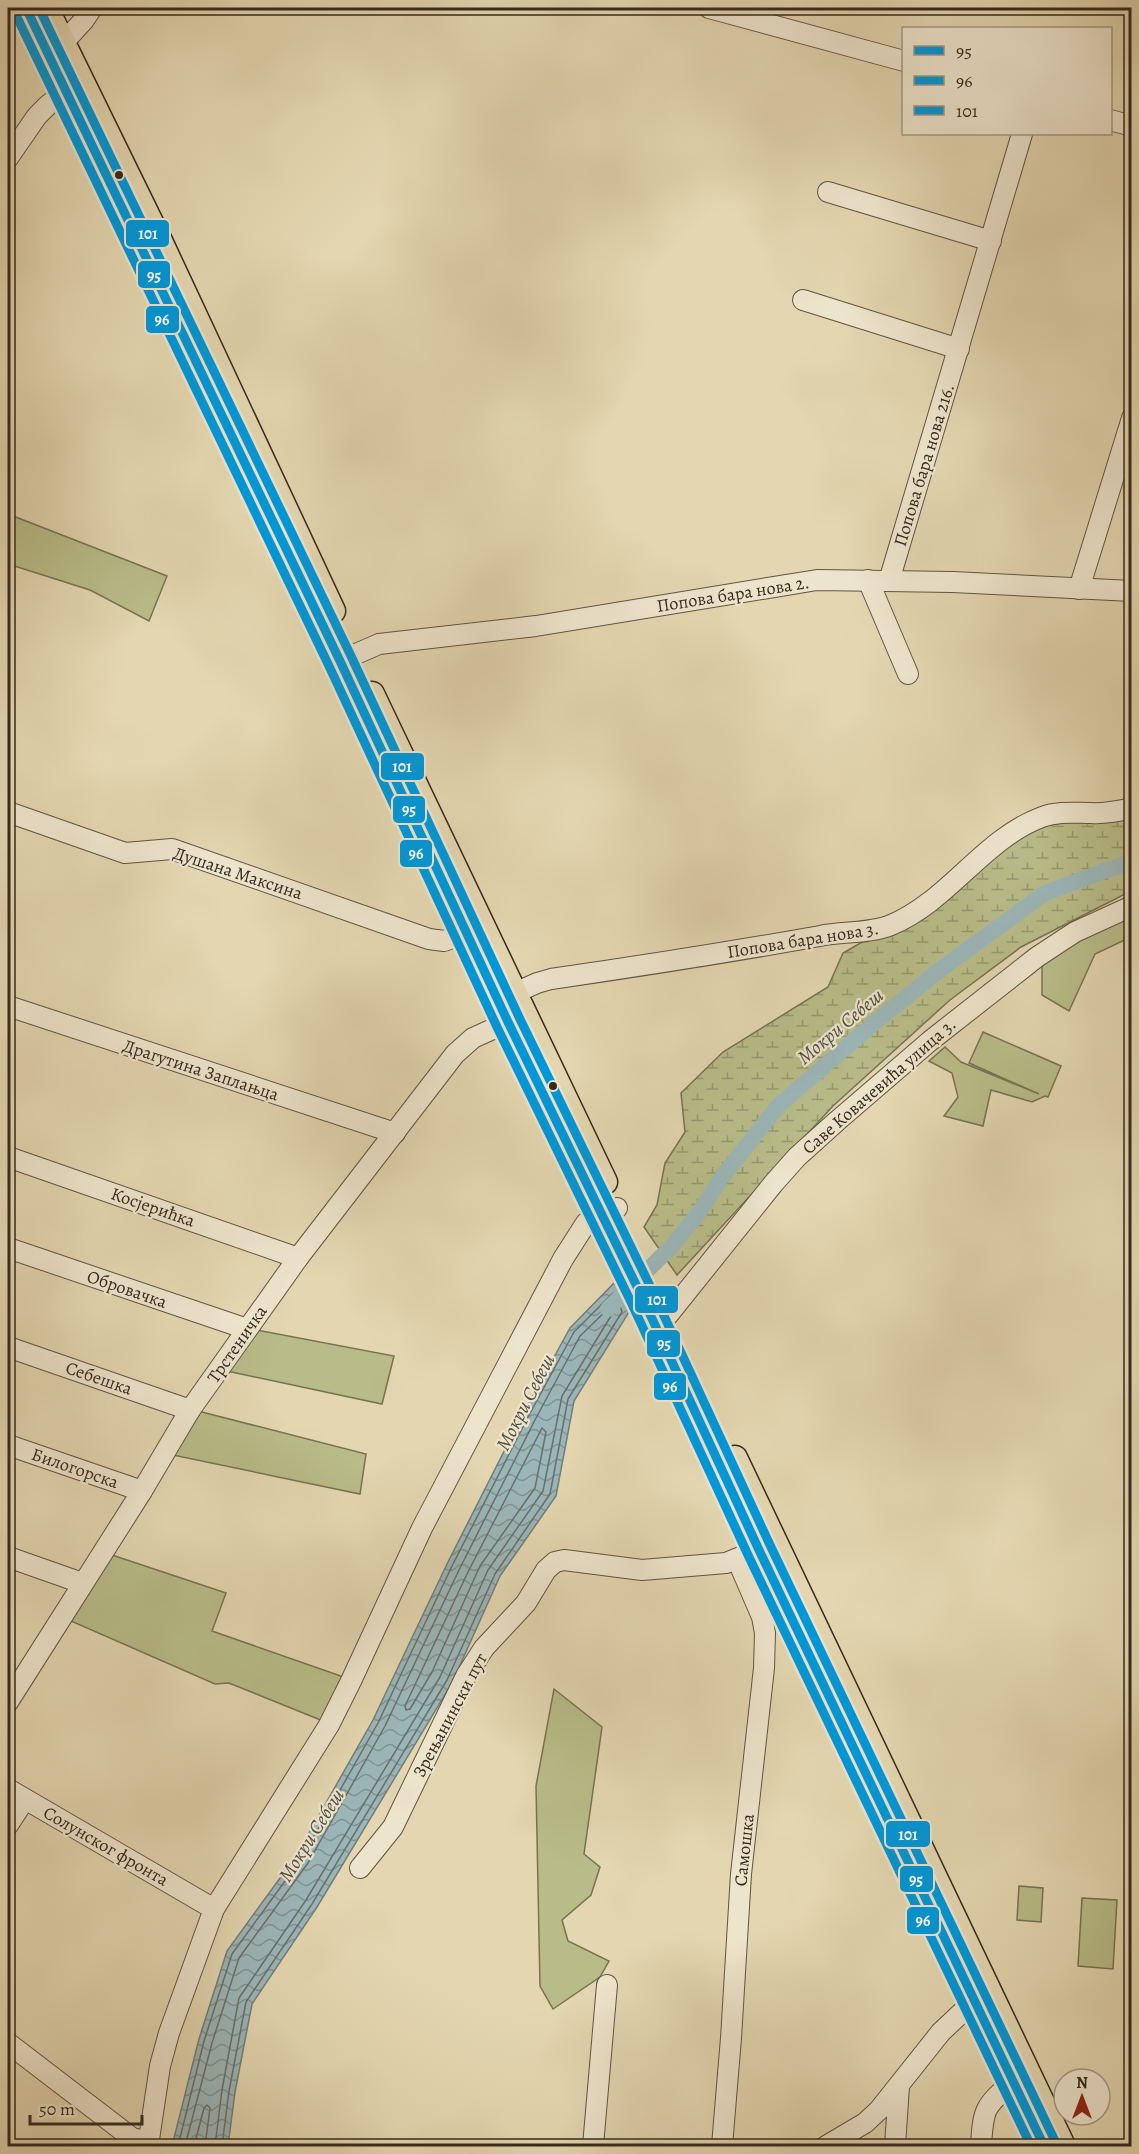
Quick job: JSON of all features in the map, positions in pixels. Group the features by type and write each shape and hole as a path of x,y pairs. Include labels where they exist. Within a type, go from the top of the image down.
{"main road":[{"path":"26,8 209,391 347,657 515,993 609,1211 648,1292 748,1555 975,2000 1044,2146"},
{"path":"46,8 162,243 347,657 466,933 508,1022 609,1211"},
{"path":"648,1292 668,1315 1063,2146"}],"street":[{"path":"63,43 92,8"},
{"path":"709,8 736,11 902,61"},
{"path":"8,158 37,116 67,91"},
{"path":"1112,121 1131,126"},
{"name":"Попова бара нова 216.","path":"889,581 1022,135"},
{"path":"828,192 991,241"},
{"path":"803,300 959,349"},
{"path":"1079,589 1131,418"},
{"name":"Попова бара нова 2.","path":"347,657 379,644 536,626 796,583 827,580 1131,591"},
{"path":"868,580 908,674"},
{"name":"Попова бара нова 3.","path":"515,993 551,979 736,951 826,934 890,926 920,909 1016,830 1041,817 1055,813 1115,812 1131,808"},
{"name":"Душана Максина","path":"8,812 125,853 172,849 429,939 450,940 466,933"},
{"name":"Саве Ковачевића улица 3.","path":"668,1315 797,1157 930,1041 1037,957 1075,932 1131,906"},
{"name":"Драгутина Заплањца","path":"8,1006 395,1133"},
{"name":"Трстеничка","path":"8,1702 142,1491 190,1410 298,1258 455,1054 473,1038 508,1022"},
{"name":"Косјерићка","path":"8,1157 298,1258"},
{"path":"8,2043 132,2138 148,2144 160,2066 169,2033 214,1909 329,1725 422,1528 563,1259 583,1227 609,1211"},
{"name":"Обровачка","path":"8,1248 247,1329"},
{"name":"Себешка","path":"8,1347 190,1410"},
{"name":"Билогорска","path":"8,1445 142,1491"},
{"name":"Зрењанински пут","path":"360,1868 393,1827 465,1676 484,1648 526,1603 546,1570 555,1562 564,1560 642,1570 701,1566 748,1555"},
{"name":"Самошка","path":"722,2146 741,1874 765,1647 765,1633 748,1555"},
{"path":"8,1557 82,1583"},
{"path":"8,1789 25,1799"},
{"name":"Солунског фронта","path":"8,1825 25,1799 214,1909"},
{"path":"593,2146 607,1985"},
{"path":"826,2146 865,2123 879,2110 941,2032 975,2000"},
{"path":"981,2146 982,2118 987,2106 1013,2082"},
{"path":"895,2146 899,2086"}],"green space":[{"path":"8,514 167,576 149,621 90,590 8,564"},
{"path":"1131,808 1131,891 1021,947 950,1000 833,1106 677,1275 644,1227 657,1205 665,1163 685,1132 681,1093 723,1052 828,987 843,953 890,926 1016,830"},
{"path":"1131,911 1131,937 1095,954 1069,1011 1042,995 1042,963 1069,942"},
{"path":"983,1032 1061,1066 1048,1097 1045,1096 1032,1102 991,1090 983,1126 944,1116 958,1097 952,1073 929,1061 945,1047 961,1062 1039,1094 969,1063"},
{"path":"251,1329 394,1356 382,1404 222,1370"},
{"path":"194,1410 366,1454 360,1494 168,1454"},
{"path":"106,1553 226,1593 212,1631 355,1681 333,1725 229,1683 215,1684 64,1618"},
{"path":"554,1689 602,1727 584,1854 600,1867 591,1895 562,1920 568,1941 609,1961 600,1977 553,2009 540,1986 536,1786"},
{"path":"1019,1886 1043,1888 1041,1922 1017,1920"},
{"path":"1082,1898 1117,1900 1113,1969 1078,1966"}],"water":[{"path":"619,1278 629,1312 574,1401 556,1496 500,1576 452,1683 317,1907 252,2004 235,2092 228,2146 172,2146 199,2039 227,1951 296,1856 373,1720 447,1564 523,1414 570,1328"}],"waterway":[{"name":"Мокри Себеш","path":"608,1309 673,1245 700,1211 722,1177 778,1106 873,1024 941,969 1045,893 1132,861"}],"transit line":[{"name":"95","path":"26,8 340,661 508,1022 642,1297 759,1550 1044,2146"},
{"name":"101","path":"39,8 351,656 519,1017 653,1292 770,1545 1055,2141"},
{"name":"96","path":"15,13 329,666 497,1027 631,1302 748,1555 1031,2146"}]}
